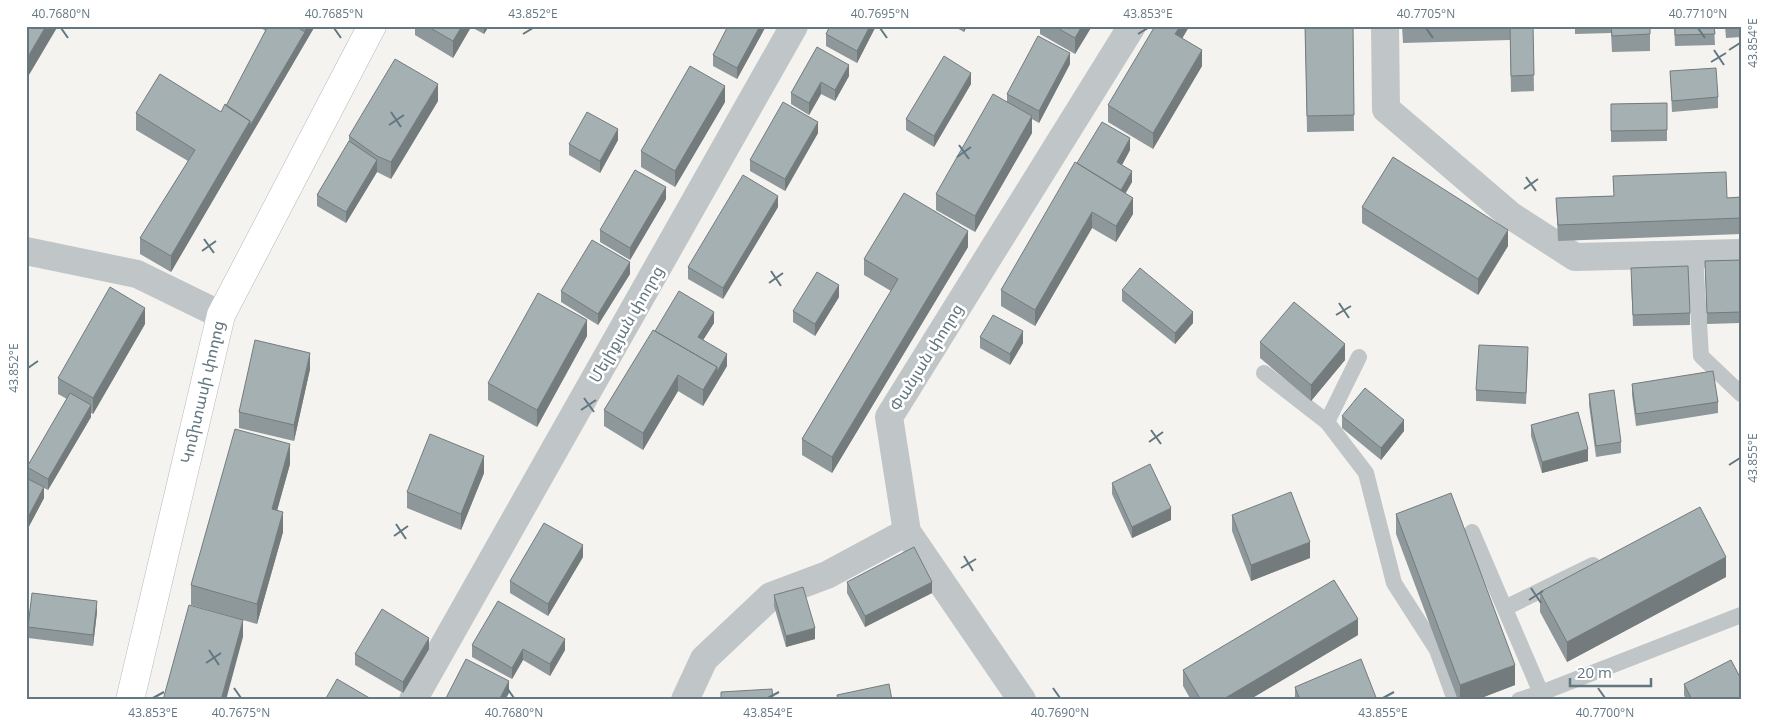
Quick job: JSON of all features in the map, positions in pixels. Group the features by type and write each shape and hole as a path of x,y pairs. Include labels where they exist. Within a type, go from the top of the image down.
{"main road":[{"name":"Կոմիտասի փողոց","path":"130,700 221,314 372,26"}],"street":[{"name":"Մելիքյան փողոց","path":"413,700 794,26"},
{"name":"Փանյան փողոց","path":"1022,700 907,532 889,417 1132,26"},
{"path":"1384,26 1386,109 1510,215 1575,257 1741,253"},
{"path":"26,251 137,274 221,314"},
{"path":"685,700 704,659 771,596 827,575 907,532"}],"lane":[{"path":"1694,255 1701,356 1741,394"},
{"path":"1327,422 1359,357"},
{"path":"1264,373 1327,422 1366,473 1394,583 1437,650 1455,700"},
{"path":"1472,532 1541,693"},
{"path":"1505,608 1610,556"},
{"path":"1519,700 1741,615"}],"building":[{"path":"26,26 46,26 26,60"},
{"path":"268,26 295,26 305,32 250,126 250,121 226,106"},
{"path":"427,26 462,26 453,41"},
{"path":"728,26 760,26 737,68 713,55"},
{"path":"830,26 870,26 857,51 826,34"},
{"path":"1054,26 1082,26 1075,38"},
{"path":"1155,26 1180,26 1175,34 1202,50 1153,133 1108,105"},
{"path":"1305,26 1353,26 1354,115 1307,116"},
{"path":"1510,26 1533,26 1534,75 1511,76"},
{"path":"1611,26 1650,26 1650,34 1612,36"},
{"path":"1675,26 1714,26 1715,34 1675,35"},
{"path":"1038,36 1070,53 1039,111 1007,94"},
{"path":"817,47 849,65 835,90 821,82 809,103 791,93"},
{"path":"944,56 971,73 934,136 906,119"},
{"path":"395,59 438,84 391,162 377,156 349,136"},
{"path":"690,66 725,86 675,171 641,151"},
{"path":"1716,68 1718,97 1672,101 1670,71"},
{"path":"160,74 221,112 225,104 250,121 171,256 140,238 195,150 136,113"},
{"path":"993,94 1032,116 975,216 936,194"},
{"path":"783,102 818,122 785,179 750,160"},
{"path":"1667,103 1667,130 1611,131 1611,104"},
{"path":"587,112 618,129 600,161 569,144"},
{"path":"1102,122 1130,138 1117,162 1132,171 1121,190 1077,163"},
{"path":"349,141 377,160 346,212 317,195"},
{"path":"1393,157 1508,230 1478,279 1362,207"},
{"path":"1075,162 1133,198 1116,226 1092,212 1035,310 1001,290"},
{"path":"635,170 666,187 630,248 600,230"},
{"path":"1726,172 1727,198 1741,197 1741,218 1558,225 1556,198 1614,196 1613,176"},
{"path":"743,175 778,196 723,288 688,267"},
{"path":"904,193 968,231 832,457 802,439 898,279 864,259"},
{"path":"592,240 630,262 598,314 561,291"},
{"path":"1741,260 1741,312 1707,313 1705,261"},
{"path":"1688,266 1690,313 1633,315 1631,268"},
{"path":"1140,268 1193,312 1175,333 1122,290"},
{"path":"817,272 839,285 815,324 793,311"},
{"path":"110,287 145,308 93,398 58,378"},
{"path":"679,291 714,312 698,337 727,354 717,372 717,367 655,331"},
{"path":"538,293 587,320 537,410 488,383"},
{"path":"1294,302 1345,344 1311,385 1260,342"},
{"path":"993,315 1023,331 1010,354 980,337"},
{"path":"653,330 717,367 703,390 678,375 643,433 604,410"},
{"path":"255,340 310,353 294,425 239,412"},
{"path":"1479,345 1528,347 1526,393 1476,390"},
{"path":"1713,371 1718,402 1636,414 1632,384"},
{"path":"1365,388 1404,420 1381,448 1342,416"},
{"path":"1614,390 1621,442 1596,446 1589,394"},
{"path":"70,393 91,405 48,479 27,467"},
{"path":"1578,412 1588,449 1542,462 1531,425"},
{"path":"235,429 290,444 272,509 283,512 257,604 191,585"},
{"path":"430,434 484,456 461,514 407,492"},
{"path":"1150,464 1171,508 1132,527 1112,483"},
{"path":"26,478 44,487 26,521"},
{"path":"1291,492 1310,542 1251,565 1232,515"},
{"path":"1451,493 1515,665 1460,685 1396,514"},
{"path":"1700,507 1726,557 1567,642 1540,592"},
{"path":"544,523 583,545 548,604 510,581"},
{"path":"914,547 932,582 865,616 847,582"},
{"path":"1334,580 1358,619 1222,700 1201,700 1183,670"},
{"path":"803,587 815,628 786,636 774,595"},
{"path":"32,593 97,601 93,635 28,627"},
{"path":"498,601 565,639 550,664 523,649 512,668 472,645"},
{"path":"189,605 243,620 221,700 163,700"},
{"path":"382,609 429,638 403,682 355,654"},
{"path":"466,659 509,681 499,700 445,700"},
{"path":"1361,659 1377,700 1300,700 1295,687"},
{"path":"1731,660 1741,679 1741,700 1692,700 1684,684"},
{"path":"337,679 373,700 325,700"},
{"path":"889,684 892,700 838,700 837,695"},
{"path":"772,689 773,700 721,700 721,692"}]}
